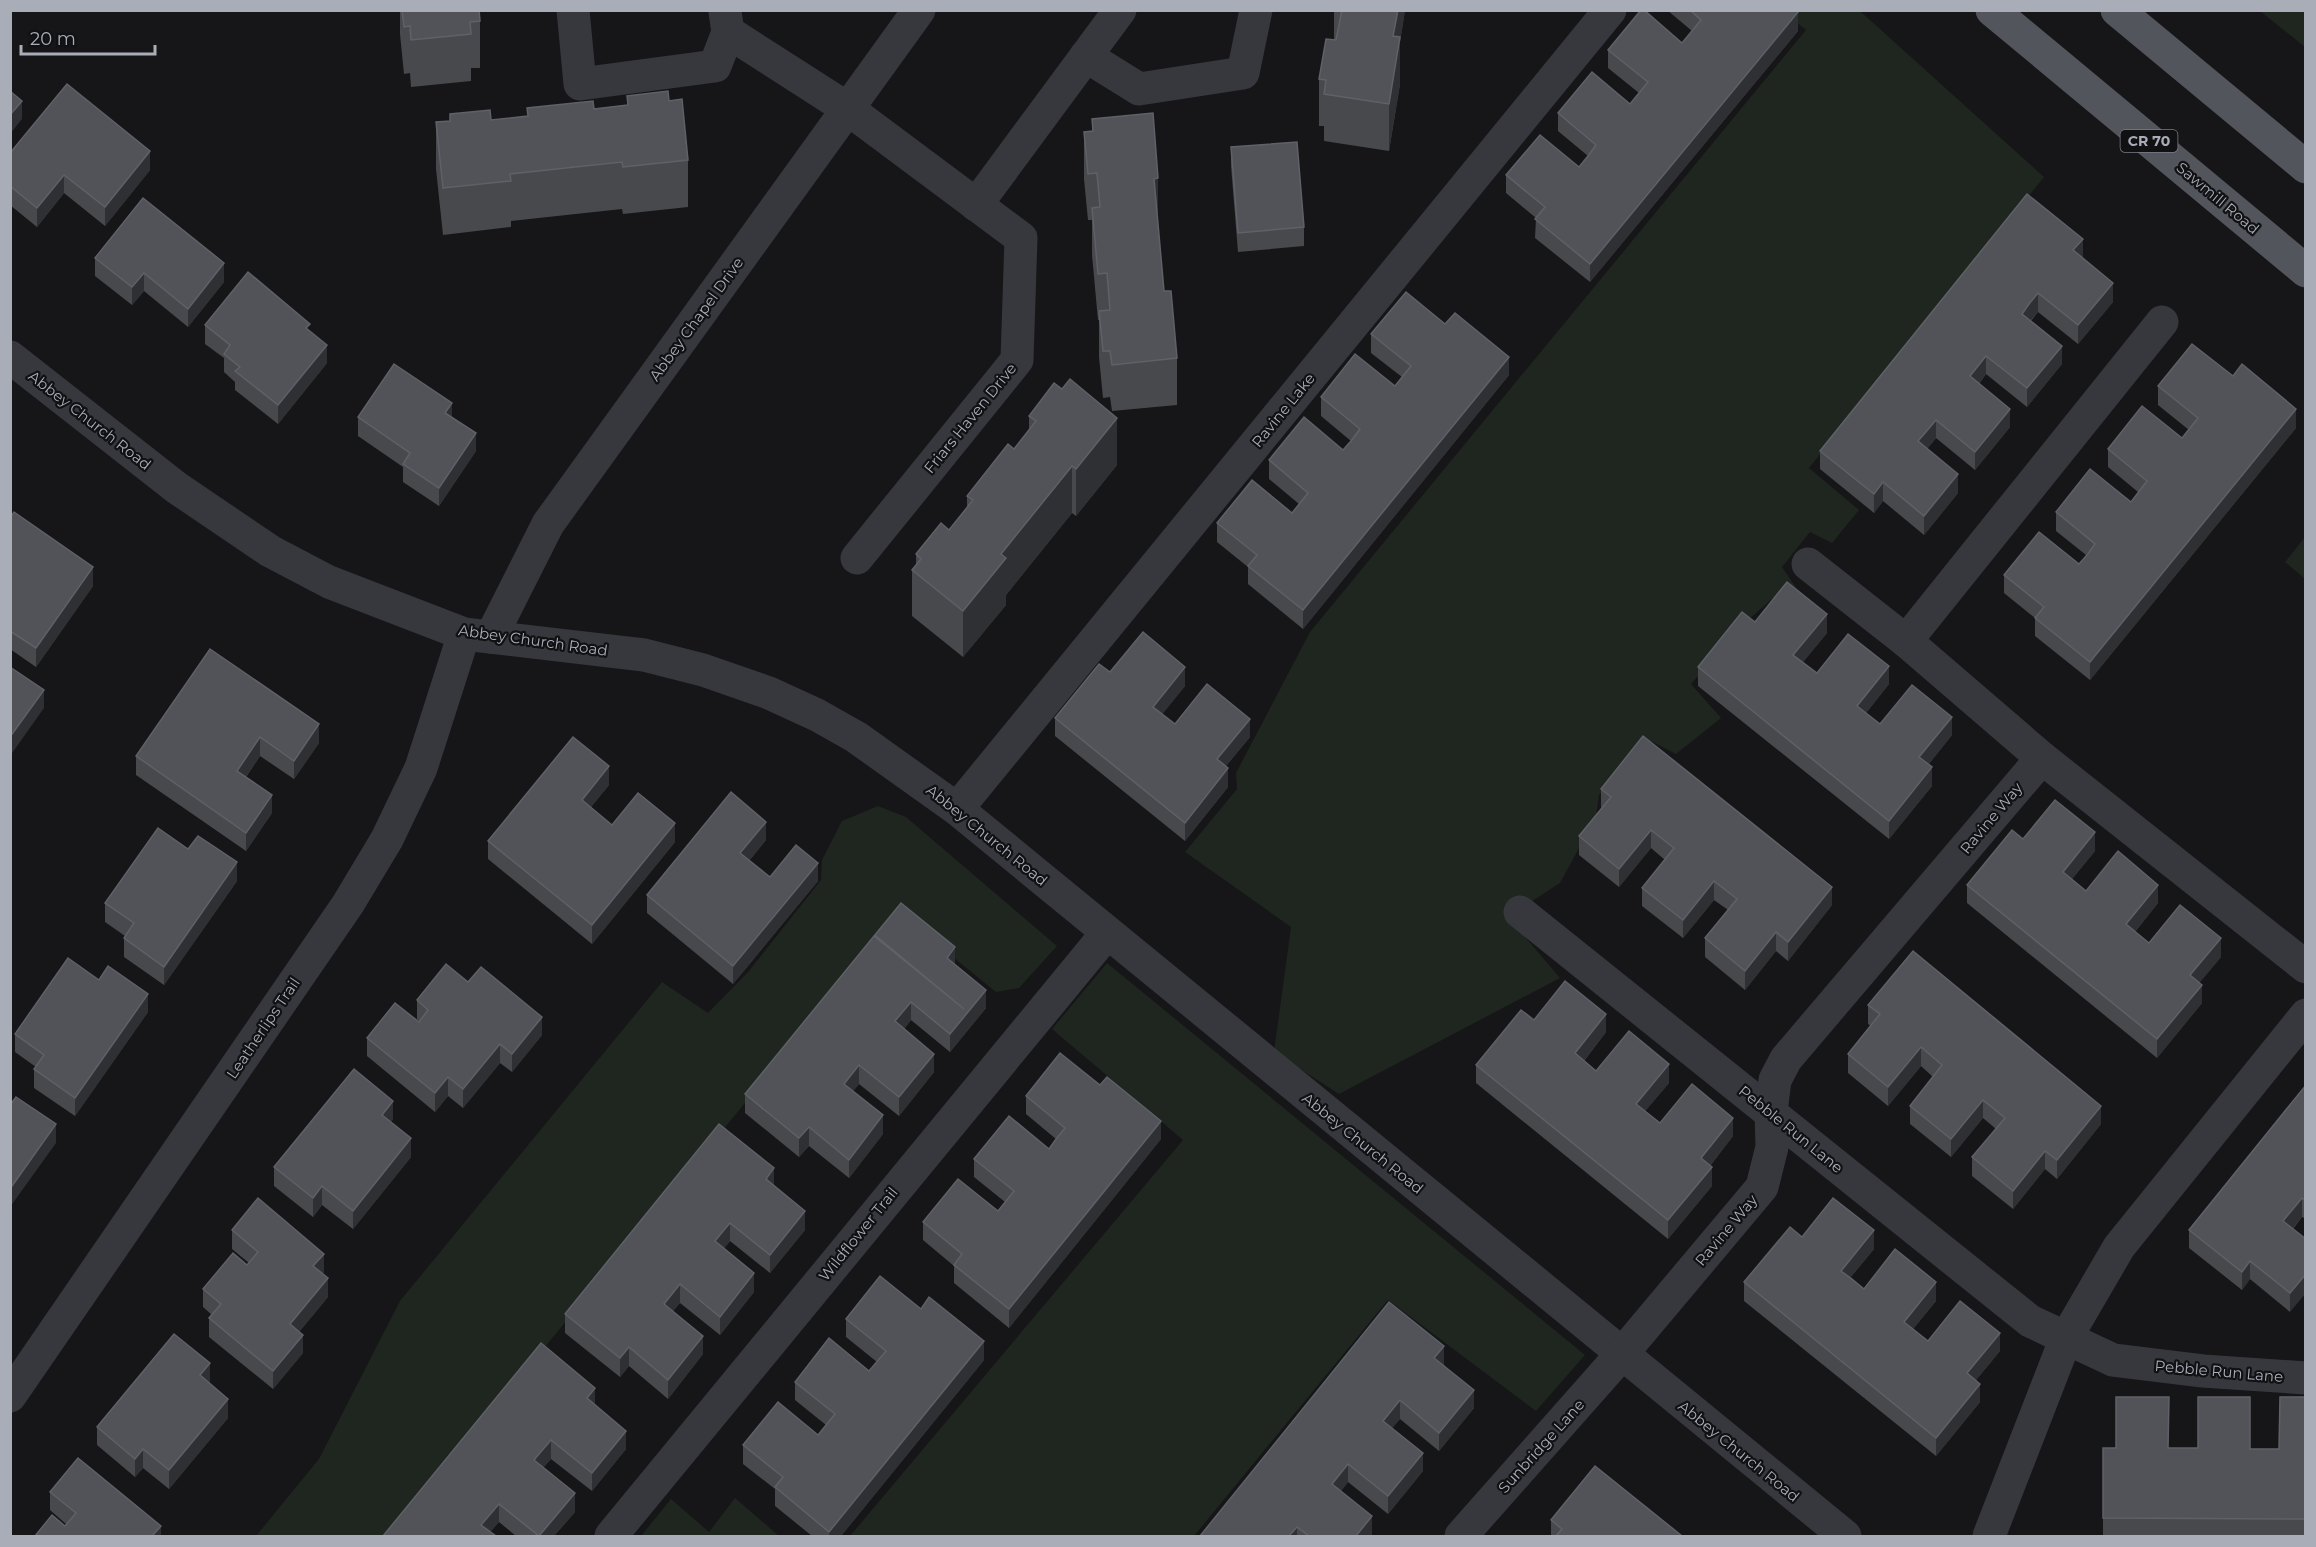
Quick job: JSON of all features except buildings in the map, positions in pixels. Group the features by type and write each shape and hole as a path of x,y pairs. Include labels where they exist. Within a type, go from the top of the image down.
{"main road":[{"name":"Sawmill Road","path":"1992,10 2306,271"},
{"path":"2117,10 2306,167"}],"street":[{"path":"573,10 580,84 715,66 726,21"},
{"name":"Abbey Chapel Drive","path":"477,636 548,524 919,10"},
{"path":"976,205 1120,10"},
{"path":"1086,57 1139,89 1243,73 1256,10"},
{"name":"Ravine Lake","path":"957,809 1610,10"},
{"name":"Friars Haven Drive","path":"726,21 1021,238 1017,360 856,558"},
{"path":"1906,641 2162,322"},
{"name":"Abbey Church Road","path":"12,363 177,488 270,551 329,582 477,636 645,655 703,670 769,693 817,715 856,737 957,809 1621,1355 1845,1536"},
{"path":"1808,564 1906,641 2042,758 2306,967"},
{"name":"Leatherlips Trail","path":"10,1396 348,904 376,858 421,768 477,636"},
{"name":"Ravine Way","path":"1621,1355 1762,1187 1772,1147 1771,1112 1775,1080 1786,1059 2042,758"},
{"name":"Pebble Run Lane","path":"1520,912 2030,1321 2113,1360 2203,1371 2306,1378"},
{"name":"Wildflower Trail","path":"611,1536 1107,933"},
{"path":"1989,1536 2067,1338 2120,1246 2306,1015"},
{"name":"Sunbridge Lane","path":"1461,1536 1621,1355"}],"shaded area":[{"path":"1782,11 1860,11 2044,177 1809,468 1859,510 1832,543 1810,532 1782,567 1797,589 1780,592 1747,621 1691,684 1721,718 1676,754 1647,739 1599,795 1596,817 1560,883 1508,917 1560,978 1339,1094 1274,1052 1291,927 1185,852 1237,789 1236,773 1310,632 1806,30"},
{"path":"2260,11 2305,11 2305,47"},
{"path":"2305,537 2305,579 2285,562"},
{"path":"878,806 906,817 1057,946 1019,988 996,992 900,914 390,1536 256,1536 319,1459 400,1301 662,982 708,1013 749,971 821,880 822,860 842,821"},
{"path":"1107,963 1585,1355 1536,1411 1388,1300 1194,1536 850,1536 1183,1140 1052,1029"},
{"path":"735,1498 779,1536 641,1536 671,1499 709,1532"}]}
